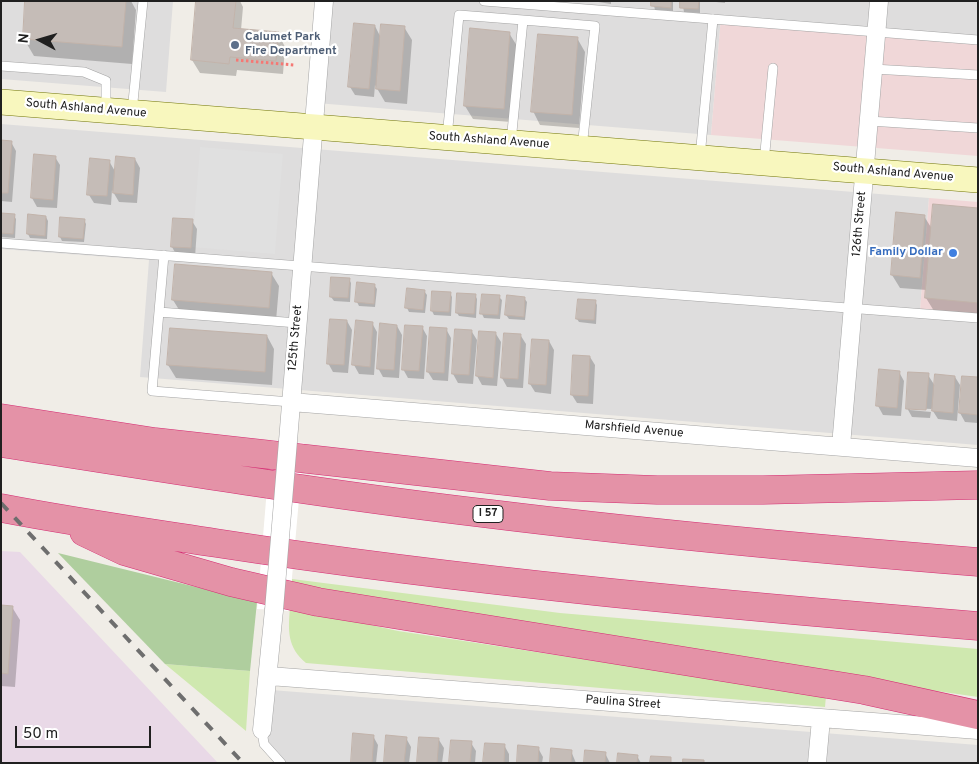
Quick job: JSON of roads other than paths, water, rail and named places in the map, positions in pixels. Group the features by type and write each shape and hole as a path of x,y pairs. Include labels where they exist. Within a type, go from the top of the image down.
{"highway":[{"path":"1,418 155,442 550,486 658,490 763,490 978,485"},
{"name":"I 57","path":"1,443 262,484 489,514 668,535 978,562"},
{"path":"1,508 58,519 303,557 482,580 660,599 978,626"},
{"path":"58,519 124,551 231,582 318,602 864,690 978,715"}],"main road":[{"name":"South Ashland Avenue","path":"1,102 978,180"}],"street":[{"name":"125th Street","path":"262,730 269,676 324,1"},
{"name":"126th Street","path":"841,446 879,1"},
{"name":"Marshfield Avenue","path":"291,402 978,458"},
{"name":"Paulina Street","path":"269,676 978,730"},
{"path":"817,763 820,719"}],"lane":[{"path":"132,112 143,1"},
{"path":"484,1 978,40"},
{"path":"447,138 459,15 595,26 582,148"},
{"path":"700,157 713,19"},
{"path":"511,143 523,20"},
{"path":"1,66 84,72 106,81 106,110"},
{"path":"764,162 772,68"},
{"path":"873,69 978,75"},
{"path":"869,121 978,128"},
{"path":"1,243 978,318"},
{"path":"164,255 152,391 291,402"},
{"path":"159,312 297,323"},
{"path":"262,730 264,744 282,763"}],"railway":[{"path":"1,503 243,763"}],"place":[{"name":"Calumet Park Fire Department","path":"235,45"},
{"name":"Family Dollar","path":"953,253"}]}
